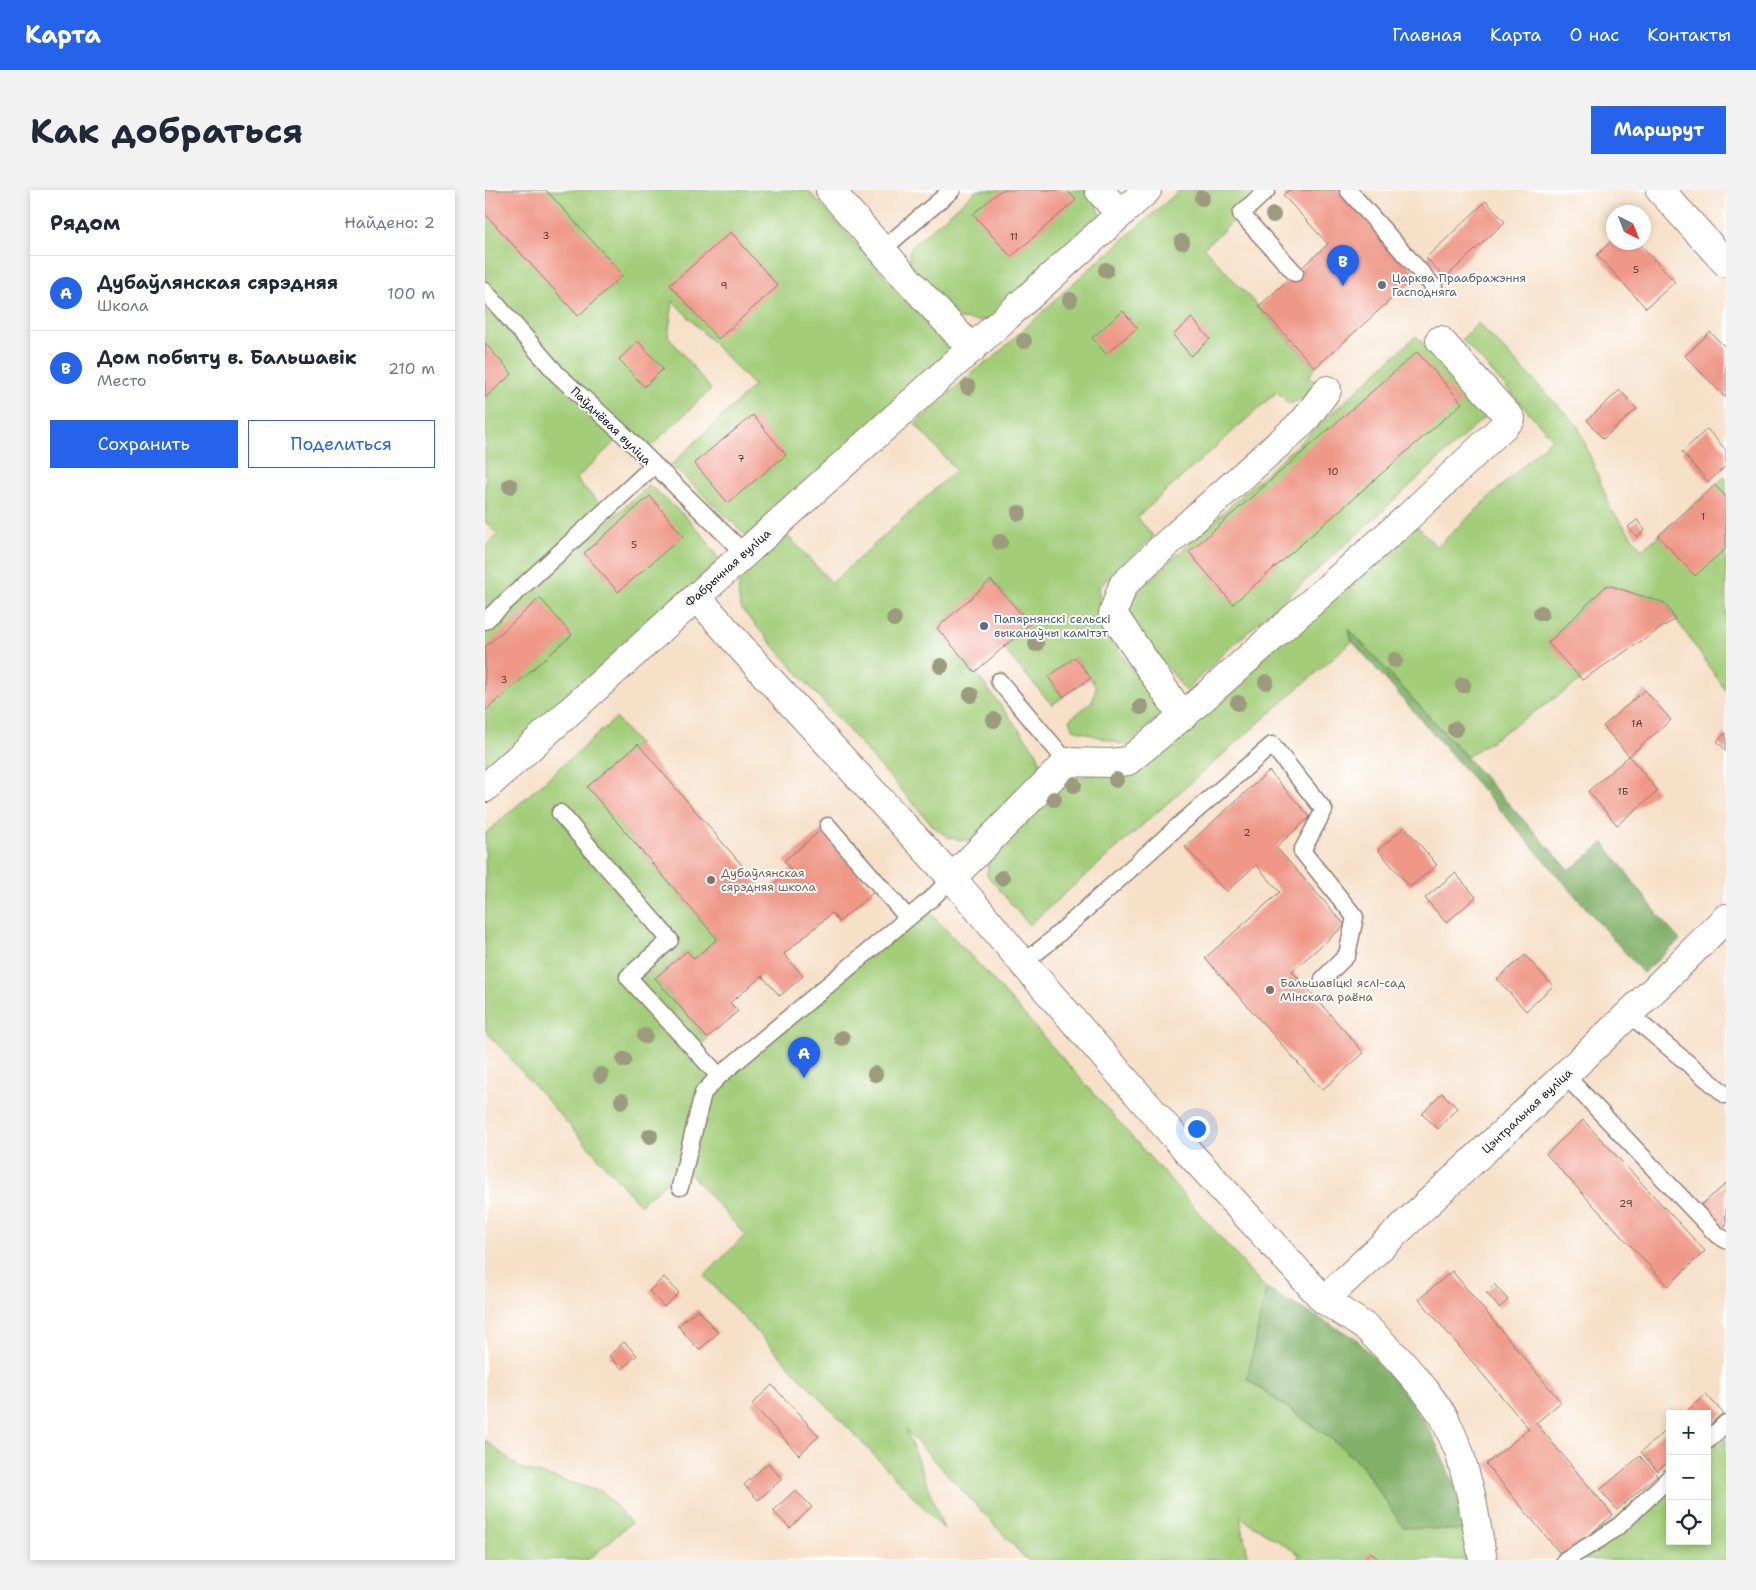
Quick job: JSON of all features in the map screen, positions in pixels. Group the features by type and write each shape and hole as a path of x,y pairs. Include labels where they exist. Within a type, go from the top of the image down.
{"street":[{"path":"830,190 972,349"},
{"path":"1099,190 1120,214"},
{"name":"Фабрычная вуліца","path":"485,788 1147,190"},
{"path":"1660,190 1726,262"},
{"path":"952,878 1067,762 1109,763 1128,761 1184,715 1408,517 1511,418 1440,340"},
{"path":"1184,715 1174,704 1113,614 1123,585 1304,420 1327,390"},
{"path":"697,597 768,678 952,878 1023,964 1182,1145 1324,1300 1367,1328 1400,1361 1444,1417 1459,1451 1471,1495 1483,1560"},
{"name":"Цэнтральная вуліца","path":"1324,1300 1565,1075 1726,918"}],"lane":[{"path":"883,249 952,190"},
{"path":"1267,190 1241,214 1295,273"},
{"path":"1348,190 1434,287"},
{"name":"Паўднёвая вуліца","path":"485,291 558,375 623,434 653,466 745,554"},
{"path":"485,621 653,466"},
{"path":"999,681 1067,762"},
{"path":"1023,964 1177,827 1273,745 1324,810 1302,851 1355,917 1347,955 1323,979"},
{"path":"560,814 670,940 628,976 719,1076"},
{"path":"828,826 907,917"},
{"path":"680,1187 703,1093 719,1076 907,917 931,899 952,878"},
{"path":"1629,1014 1726,1095"},
{"path":"1565,1075 1717,1235 1726,1240"},
{"path":"1711,1437 1726,1424"},
{"path":"1565,1560 1620,1525 1666,1481"}],"green space":[{"path":"485,190 808,190 953,352 749,538 671,465 754,386 673,301 668,336 711,389 647,450 565,370 485,284"},
{"path":"977,190 1087,190 1097,202 1100,218 994,318 980,321 959,319 911,264 909,253 912,246"},
{"path":"1180,190 1264,190 1204,248 1315,368 1309,377 1327,390 1289,404 1277,392 1137,517 1154,537 1099,587 1101,626 1163,712 1127,746 1073,729 1069,720 1092,702 1096,687 1076,657 1048,677 1063,697 1052,705 1003,648 1030,624 992,580 937,628 975,672 1037,753 1042,769 981,835 966,841 947,837 934,827 742,610 739,586 742,576 754,560 781,537 789,537 832,583 956,470 915,424 979,367 992,359 1071,285"},
{"path":"485,305 623,434 576,479 606,510 485,621 485,547 498,535 485,522"},
{"path":"1478,323 1578,426 1611,509 1642,550 1726,476 1726,691 1665,603 1607,585 1548,642 1582,680 1467,757 1348,629 1352,641 1029,925 987,875 988,862 1000,845 1069,780 1100,772 1416,525 1437,547 1552,438 1462,339"},
{"path":"1416,336 1488,414 1222,655 1186,691 1137,628 1129,611 1132,598"},
{"path":"649,485 687,518 705,538 726,571 485,788 485,633"},
{"path":"1348,628 1569,870 1604,843 1665,924 1680,940 1643,973 1352,641"},
{"path":"616,718 638,744 587,787 717,939 694,959 687,951 655,978 707,1038 697,1052 719,1076 923,905 997,984 1266,1289 1249,1381 1333,1440 1361,1465 1403,1526 1466,1531 1469,1560 1379,1560 1371,1552 1363,1560 1296,1560 1300,1555 1240,1517 1249,1560 1027,1560 906,1430 944,1529 704,1276 745,1235 684,1167 640,1205 485,1030 485,834"},
{"path":"1266,1289 1355,1338 1398,1383 1432,1435 1455,1487 1466,1531 1403,1527 1361,1465 1333,1440 1247,1379"},
{"path":"1726,1423 1726,1560 1562,1560 1666,1480 1666,1545 1711,1545 1711,1437"},
{"path":"485,1440 520,1468 603,1492 631,1523 588,1560 485,1560"}],"building":[{"path":"485,190 546,190 623,275 578,316 485,214"},
{"path":"1001,190 1067,190 1076,200 1011,257 973,214"},
{"path":"1289,190 1340,190 1418,275 1315,368 1259,306 1328,244 1283,195"},
{"path":"1486,201 1505,222 1445,278 1426,258"},
{"path":"731,232 778,286 718,339 670,285"},
{"path":"1606,246 1606,250 1645,250 1675,282 1646,308 1597,255"},
{"path":"1123,311 1137,328 1106,354 1092,338"},
{"path":"1192,318 1210,339 1191,356 1173,335"},
{"path":"1710,332 1726,348 1726,398 1685,356"},
{"path":"638,341 663,369 644,387 619,359"},
{"path":"485,343 512,374 485,398"},
{"path":"1417,352 1462,403 1233,604 1189,552"},
{"path":"1620,390 1637,409 1603,439 1587,420"},
{"path":"753,415 786,455 728,503 694,463"},
{"path":"1707,429 1726,450 1726,466 1708,482 1682,452"},
{"path":"1715,485 1726,497 1726,548 1695,576 1658,536"},
{"path":"650,496 683,536 618,592 584,553"},
{"path":"1637,520 1645,530 1637,537 1628,527"},
{"name":"Папярнянскі сельскі выканаўчы камітэт","path":"991,580 1030,624 975,672 937,628"},
{"path":"1607,585 1665,603 1675,619 1582,680 1548,643"},
{"path":"540,598 572,635 485,711 485,647"},
{"path":"1075,657 1091,678 1063,697 1048,677"},
{"path":"1645,690 1671,720 1629,756 1603,726"},
{"path":"1726,733 1726,751 1717,741"},
{"name":"Дубаўлянская сярэдняя школа","path":"638,744 765,892 791,869 784,861 821,830 874,892 839,922 832,913 784,954 803,976 780,996 762,976 730,1003 738,1011 707,1038 655,978 687,951 694,959 717,939 587,787"},
{"path":"1629,756 1658,791 1617,825 1588,791"},
{"name":"Бальшавіцкі яслі-сад Мінскага раёна","path":"1269,771 1310,817 1276,847 1345,925 1292,971 1364,1053 1322,1090 1205,958 1280,892 1256,865 1226,892 1185,847"},
{"path":"1405,827 1437,865 1410,887 1378,850"},
{"path":"1455,873 1476,897 1446,923 1425,898"},
{"path":"1525,955 1553,986 1526,1011 1497,979"},
{"path":"1442,1093 1457,1108 1438,1129 1422,1114"},
{"path":"1583,1120 1705,1251 1668,1286 1546,1154"},
{"path":"1726,1184 1726,1225 1722,1229 1701,1205"},
{"path":"1452,1271 1561,1402 1536,1423 1613,1515 1563,1557 1486,1464 1529,1429 1419,1299"},
{"path":"664,1277 679,1293 664,1307 649,1291"},
{"path":"1494,1284 1508,1300 1499,1308 1486,1292"},
{"path":"698,1309 718,1333 699,1350 678,1326"},
{"path":"624,1342 637,1355 622,1369 609,1356"},
{"path":"772,1385 819,1436 799,1455 752,1404"},
{"path":"1706,1394 1723,1413 1711,1424 1711,1410 1688,1410"},
{"path":"1666,1430 1666,1463 1657,1471 1641,1452"},
{"path":"1640,1456 1657,1475 1617,1510 1600,1490"},
{"path":"768,1463 782,1479 758,1500 744,1485"},
{"path":"795,1490 812,1507 790,1528 773,1511"},
{"path":"1371,1552 1379,1560 1363,1560"}],"place":[{"name":"Царква Праабражэння Гасподняга","path":"1382,285"},
{"name":"Дом побыту в. Бальшавік","path":"1343,286"},
{"name":"Папярнянскі сельскі выканаўчы камітэт","path":"984,626"},
{"name":"Дубаўлянская сярэдняя школа","path":"711,880"},
{"name":"Бальшавіцкі яслі-сад Мінскага раёна","path":"1270,990"},
{"name":"Дубаўлянская сярэдняя","path":"804,1078"}]}
